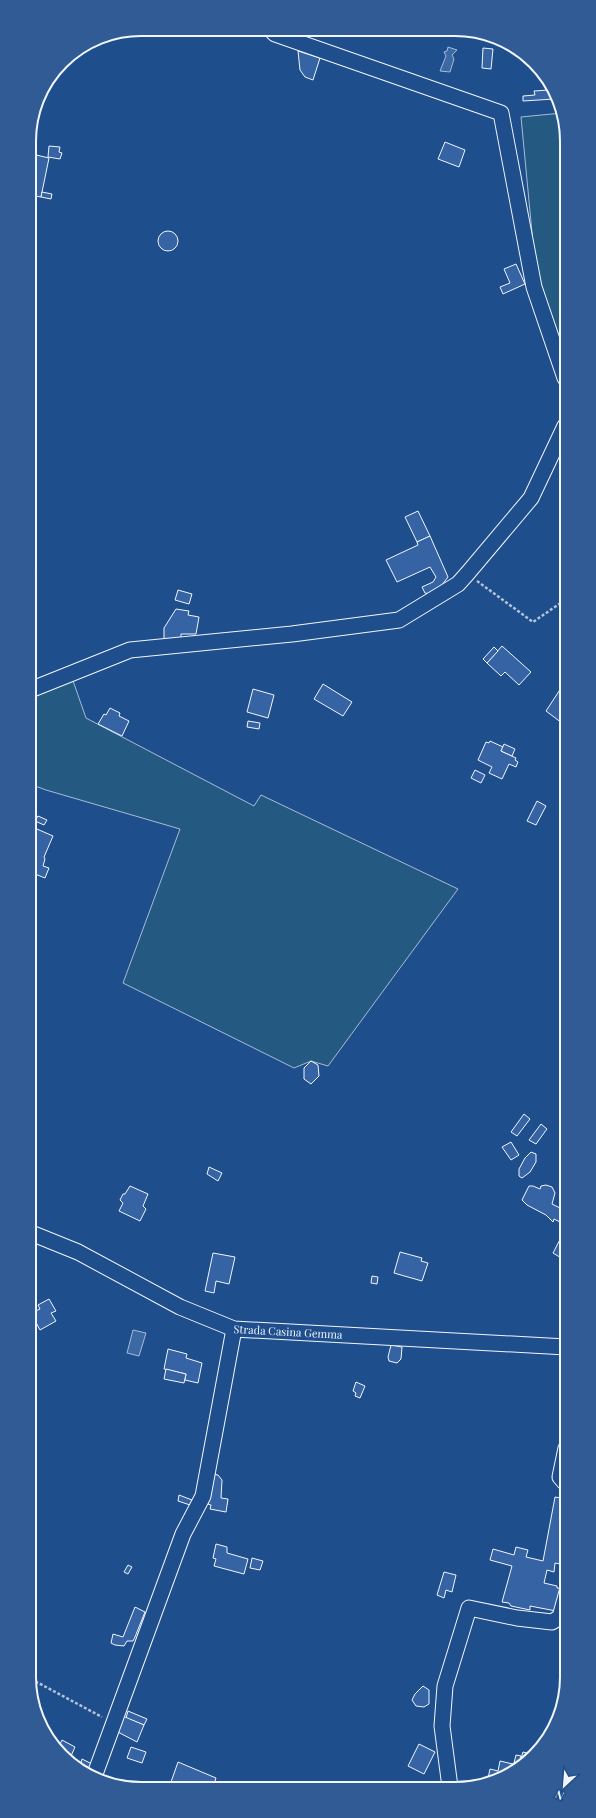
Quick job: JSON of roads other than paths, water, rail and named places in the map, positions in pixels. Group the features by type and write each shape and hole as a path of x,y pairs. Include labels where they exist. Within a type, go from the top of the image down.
{"street":[{"path":"281,36 501,112 534,288 560,363"},
{"path":"36,688 130,650 292,634 399,620 458,584 467,574 532,498 560,437"},
{"name":"Strada Casina Gemma","path":"36,1235 78,1252 180,1307 234,1329 560,1347"},
{"path":"96,1772 183,1534 203,1496 234,1329"},
{"path":"449,1782 442,1726 445,1686 469,1608 517,1618 552,1622 560,1617"}]}
